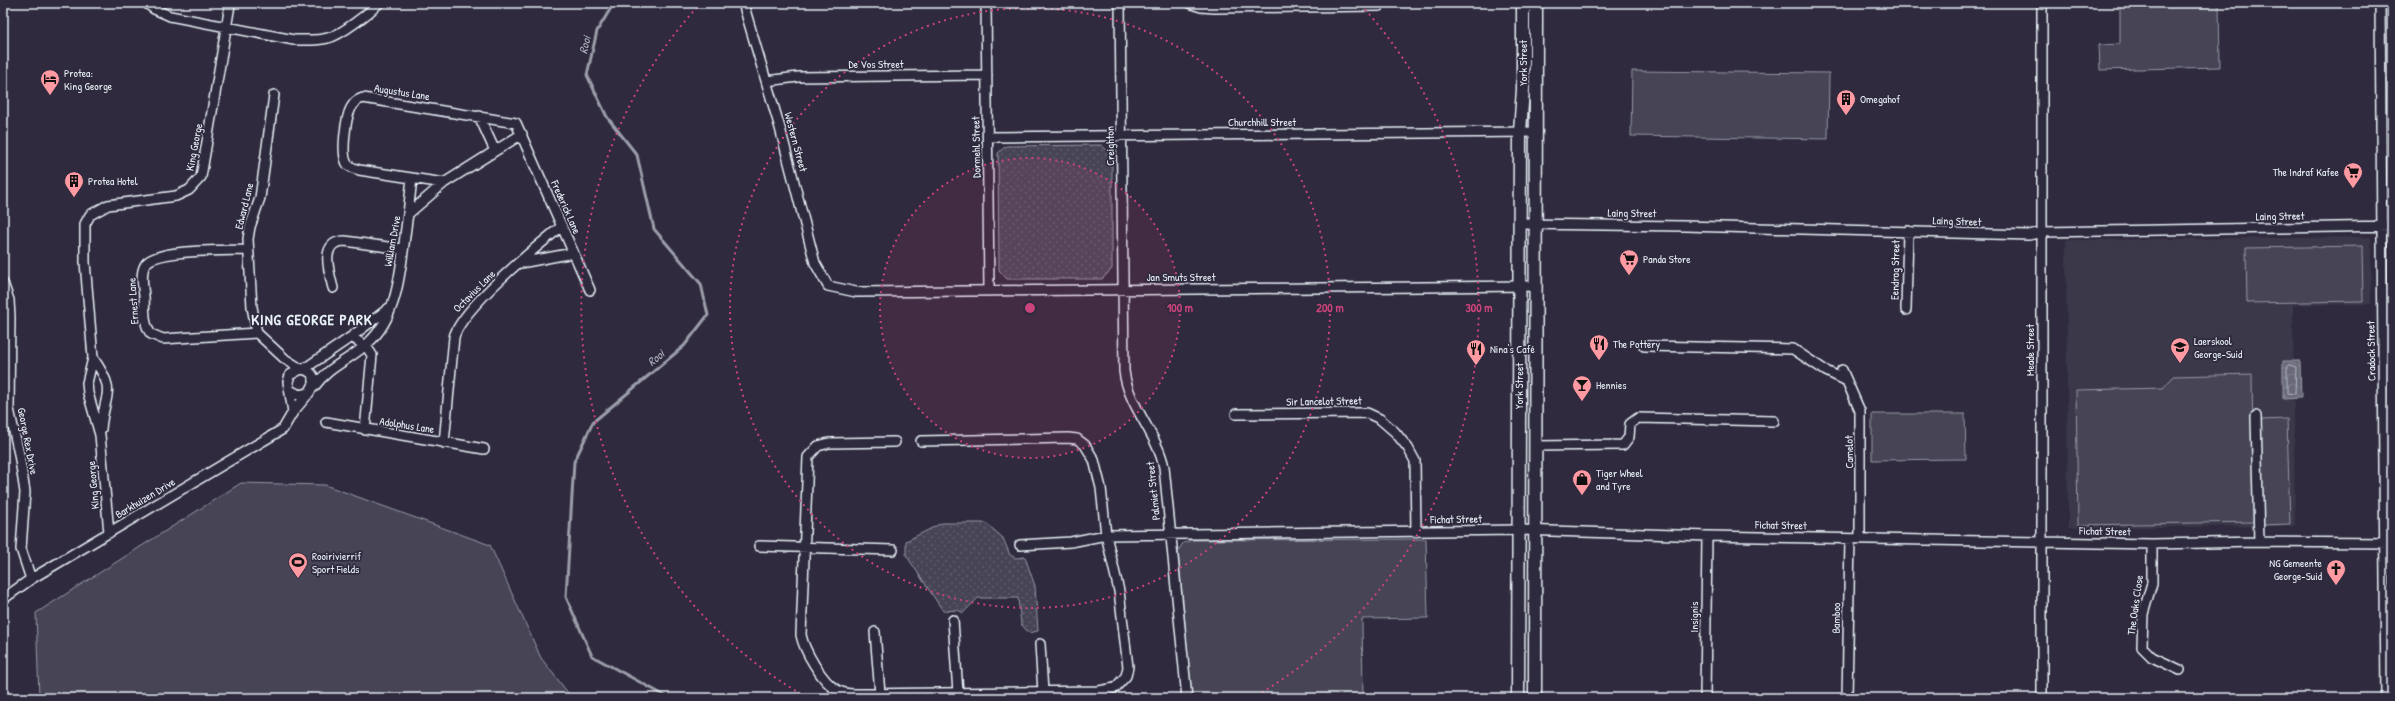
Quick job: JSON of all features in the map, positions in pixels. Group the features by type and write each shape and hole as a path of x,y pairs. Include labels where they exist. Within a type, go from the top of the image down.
{"main road":[{"name":"York Street","path":"1518,698 1520,530 1520,132 1523,89 1523,3"},
{"name":"York Street","path":"1535,698 1536,3"}],"street":[{"path":"146,3 154,9 170,16 226,25 294,40 329,38 347,28 379,3"},
{"name":"Western Street","path":"743,3 766,81 815,262 828,286"},
{"name":"Dormehl Street","path":"986,3 989,290"},
{"name":"Creighton","path":"1120,3 1123,289"},
{"path":"1189,3 1201,8 1379,6"},
{"name":"Meade Street","path":"2042,3 2042,698"},
{"name":"Cradock Street","path":"2380,3 2381,226 2389,543 2386,698"},
{"name":"King George","path":"100,434 88,393 87,383 93,358 85,262 85,224 90,215 108,205 176,196 188,190 201,177 230,5"},
{"name":"De Vos Street","path":"766,81 798,77 987,75"},
{"name":"Edward Lane","path":"257,333 252,307 248,250 250,227 260,198 274,95"},
{"name":"Augustus Lane","path":"444,183 359,170 348,165 343,157 345,133 351,108 357,100 363,98 514,122 522,134"},
{"path":"480,116 494,151"},
{"name":"Churchhill Street","path":"988,137 1537,132"},
{"name":"William Drive","path":"311,390 328,370 366,346 377,334 394,303 408,214 444,183 522,134"},
{"name":"Frederick Lane","path":"522,134 590,290"},
{"path":"408,214 412,178"},
{"name":"Laing Street","path":"1520,224 1908,231 2029,235 2042,232 2392,226"},
{"name":"Octavius Lane","path":"444,443 454,337 457,326 473,306 562,226"},
{"name":"Eendrag Street","path":"1906,310 1908,231"},
{"path":"333,288 327,258 330,247 336,242 345,241 402,249"},
{"name":"Ernest Lane","path":"248,250 166,254 149,261 145,266 142,278 146,324 151,334 163,339 257,333"},
{"path":"521,263 573,253"},
{"name":"George Rex Drive","path":"3,283 9,300 10,317 9,409 19,454 25,492 21,549 31,579"},
{"name":"Jan Smuts Street","path":"828,286 856,292 1536,286"},
{"name":"Palmiet Street","path":"1123,289 1125,382 1156,442 1163,461 1169,534 1187,698"},
{"path":"289,378 294,371 303,369 351,337 394,303"},
{"path":"257,333 285,359 313,376 311,390 299,395 290,390"},
{"path":"351,337 366,346 371,352 372,359 365,430"},
{"path":"1644,346 1794,349 1826,372 1847,381"},
{"name":"King George","path":"93,358 105,374 110,391 101,421 100,434 109,533"},
{"path":"285,359 293,412"},
{"name":"Camelot","path":"1842,370 1860,411 1860,539"},
{"name":"Barkhuizen Drive","path":"3,599 31,579 283,429 293,412 311,390"},
{"name":"Sir Lancelot Street","path":"1236,414 1367,412 1380,419 1408,448 1415,461 1416,532"},
{"path":"2256,416 2259,542"},
{"path":"1535,446 1623,445 1629,437 1630,424 1638,418 1774,421"},
{"name":"Adolphus Lane","path":"326,422 365,430 484,449"},
{"path":"895,442 830,443 818,446 812,452 807,466 805,548 800,621 804,646 827,682 835,689 844,693 880,694 1110,690 1121,683 1126,676 1128,668 1120,591 1106,536 1101,488 1094,460 1085,445 1077,439 1068,438 921,441"},
{"name":"Fichat Street","path":"1020,545 1071,542 1106,536 1169,534 1520,530 1707,536 2152,544 2259,542 2389,543"},
{"name":"Insignis","path":"1705,698 1707,536"},
{"name":"Bamboo","path":"1847,698 1850,538"},
{"name":"The Oaks Close","path":"2152,544 2152,583 2144,614 2142,647 2152,657 2180,670"},
{"path":"759,546 893,550"},
{"path":"953,620 958,693"},
{"path":"875,632 880,694"},
{"path":"1040,644 1043,692"}],"shaded area":[{"path":"2219,3 2220,67 2100,70 2099,45 2120,44 2120,4"},
{"path":"1632,71 1829,73 1828,139 1631,136"},
{"path":"1101,145 1112,154 1112,269 1102,279 1007,279 999,270 998,153 1006,146"},
{"name":"Laerskool George-Suid","path":"2371,237 2371,304 2293,305 2295,526 2068,528 2066,240"},
{"path":"2362,246 2363,301 2247,303 2246,248"},
{"path":"2252,374 2254,522 2078,525 2076,390 2163,388 2174,376"},
{"path":"1872,414 1965,414 1966,459 1872,460"},
{"path":"2287,419 2290,524 2263,525 2259,420"},
{"name":"Rooirivierrif Sport Fields","path":"241,483 325,485 490,545 541,658 572,698 39,698 36,613"},
{"path":"942,523 986,523 1003,538 1010,555 1016,558 1025,557 1035,586 1038,631 1029,633 1021,624 1018,598 978,598 963,613 958,610 943,611 906,555 906,541"},
{"path":"1426,539 1428,618 1362,619 1363,698 1192,698 1178,551 1183,543 1190,540"}],"water":[{"path":"2283,361 2300,361 2301,398 2283,399"}],"waterway":[{"name":"Rooi","path":"614,3 597,31 587,75 607,117 637,155 654,229 701,284 708,315 684,346 593,422 574,462 566,597 592,656 669,698"}],"place":[{"name":"Protea: King George","path":"50,96"},
{"name":"Omegahof","path":"1846,116"},
{"name":"The Indraf Kafee","path":"2353,189"},
{"name":"Protea Hotel","path":"74,198"},
{"name":"Panda Store","path":"1629,276"},
{"name":"The Pottery","path":"1599,361"},
{"name":"Laerskool George-Suid","path":"2180,364"},
{"name":"Nina's Café","path":"1476,366"},
{"name":"Hennies","path":"1582,402"},
{"name":"Tiger Wheel and Tyre","path":"1582,496"},
{"name":"Rooirivierrif Sport Fields","path":"298,579"},
{"name":"NG Gemeente George-Suid","path":"2336,586"}],"district":[{"name":"KING GEORGE PARK","path":"312,320"}]}
